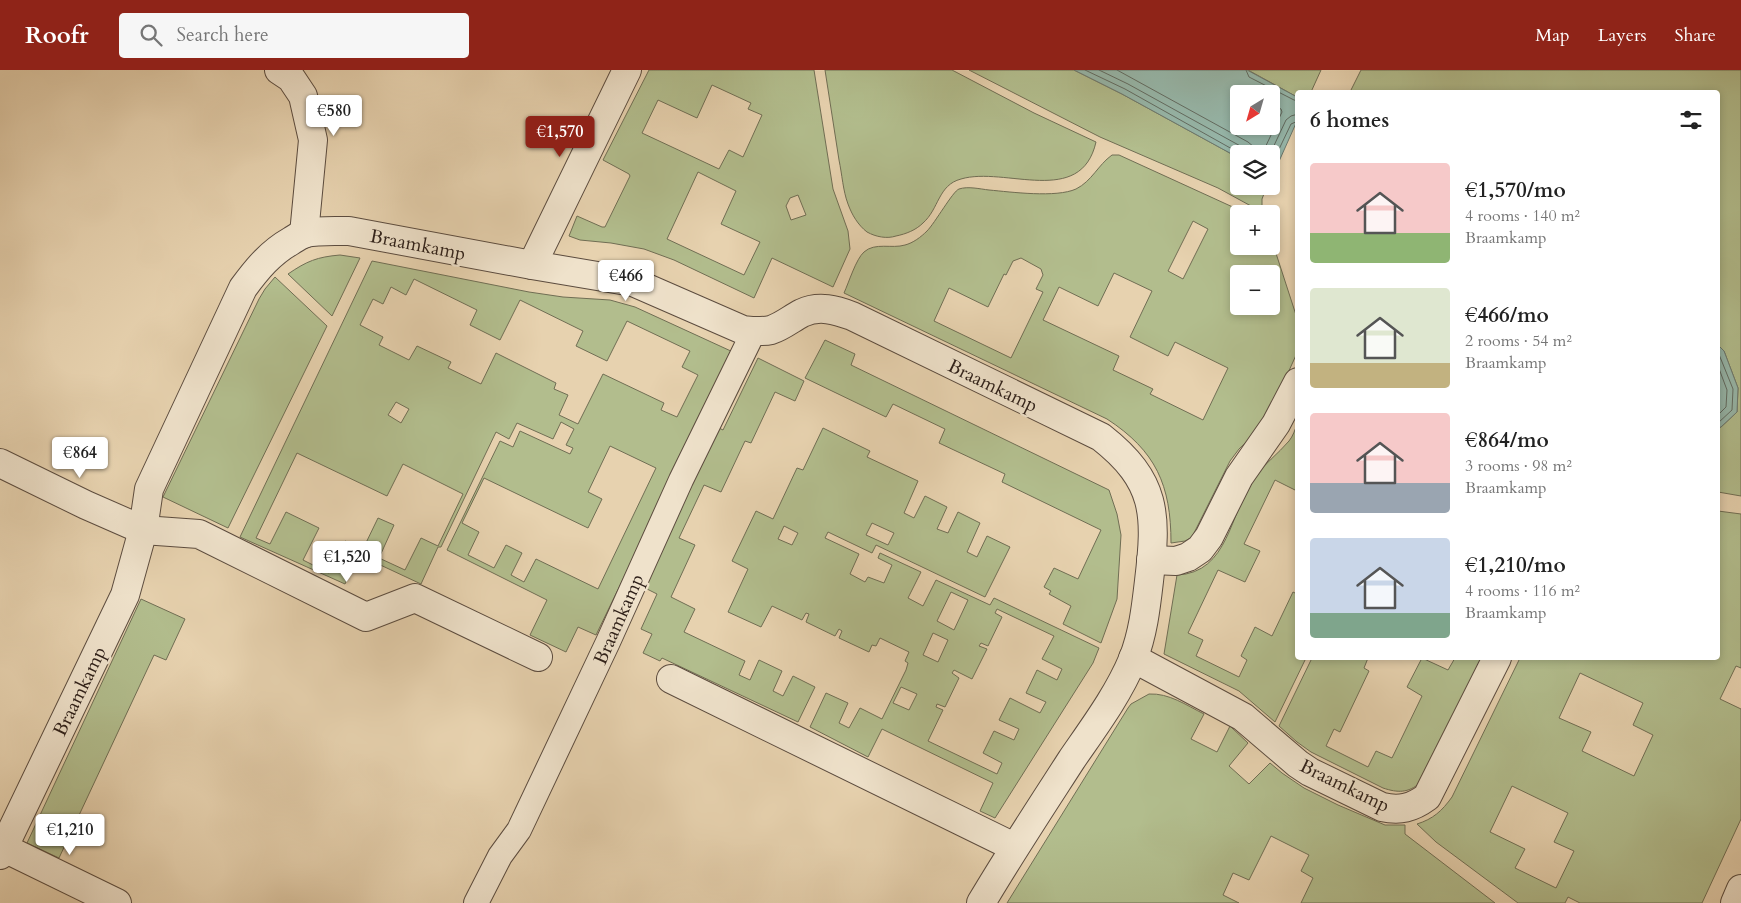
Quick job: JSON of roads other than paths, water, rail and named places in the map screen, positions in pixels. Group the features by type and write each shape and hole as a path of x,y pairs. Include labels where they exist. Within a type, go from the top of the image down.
{"street":[{"path":"279,70 291,78 303,96 313,140 304,234"},
{"path":"532,265 627,70"},
{"name":"Braamkamp","path":"117,903 2,851 124,595 142,530 149,489 243,288 256,270 282,246 304,234 328,231 349,231 633,282 744,330 770,330 781,326 804,312 817,308 835,310 852,316 1101,437 1120,452 1136,472 1147,494 1153,518 1153,542 1145,614 1133,658 1115,694 1014,847 981,903"},
{"name":"Braamkamp","path":"476,903 498,860 519,830 600,660 681,480 754,331"},
{"path":"1151,560 1176,560 1188,557 1200,549 1239,477 1276,424 1295,388"},
{"path":"0,463 142,530 199,534 366,617 415,598 538,657"},
{"name":"Braamkamp","path":"1133,658 1243,717 1310,772 1382,807 1394,810 1417,805 1427,797 1496,660"},
{"path":"671,679 1014,847"},
{"path":"1736,903 1741,889"}],"water":[{"path":"1074,70 1247,70 1275,85 1230,85 1230,135 1280,135 1280,88 1295,96 1295,125 1280,159 1280,145 1230,145 1230,153"},
{"path":"1720,347 1724,351 1738,388 1737,412 1721,427"}]}
